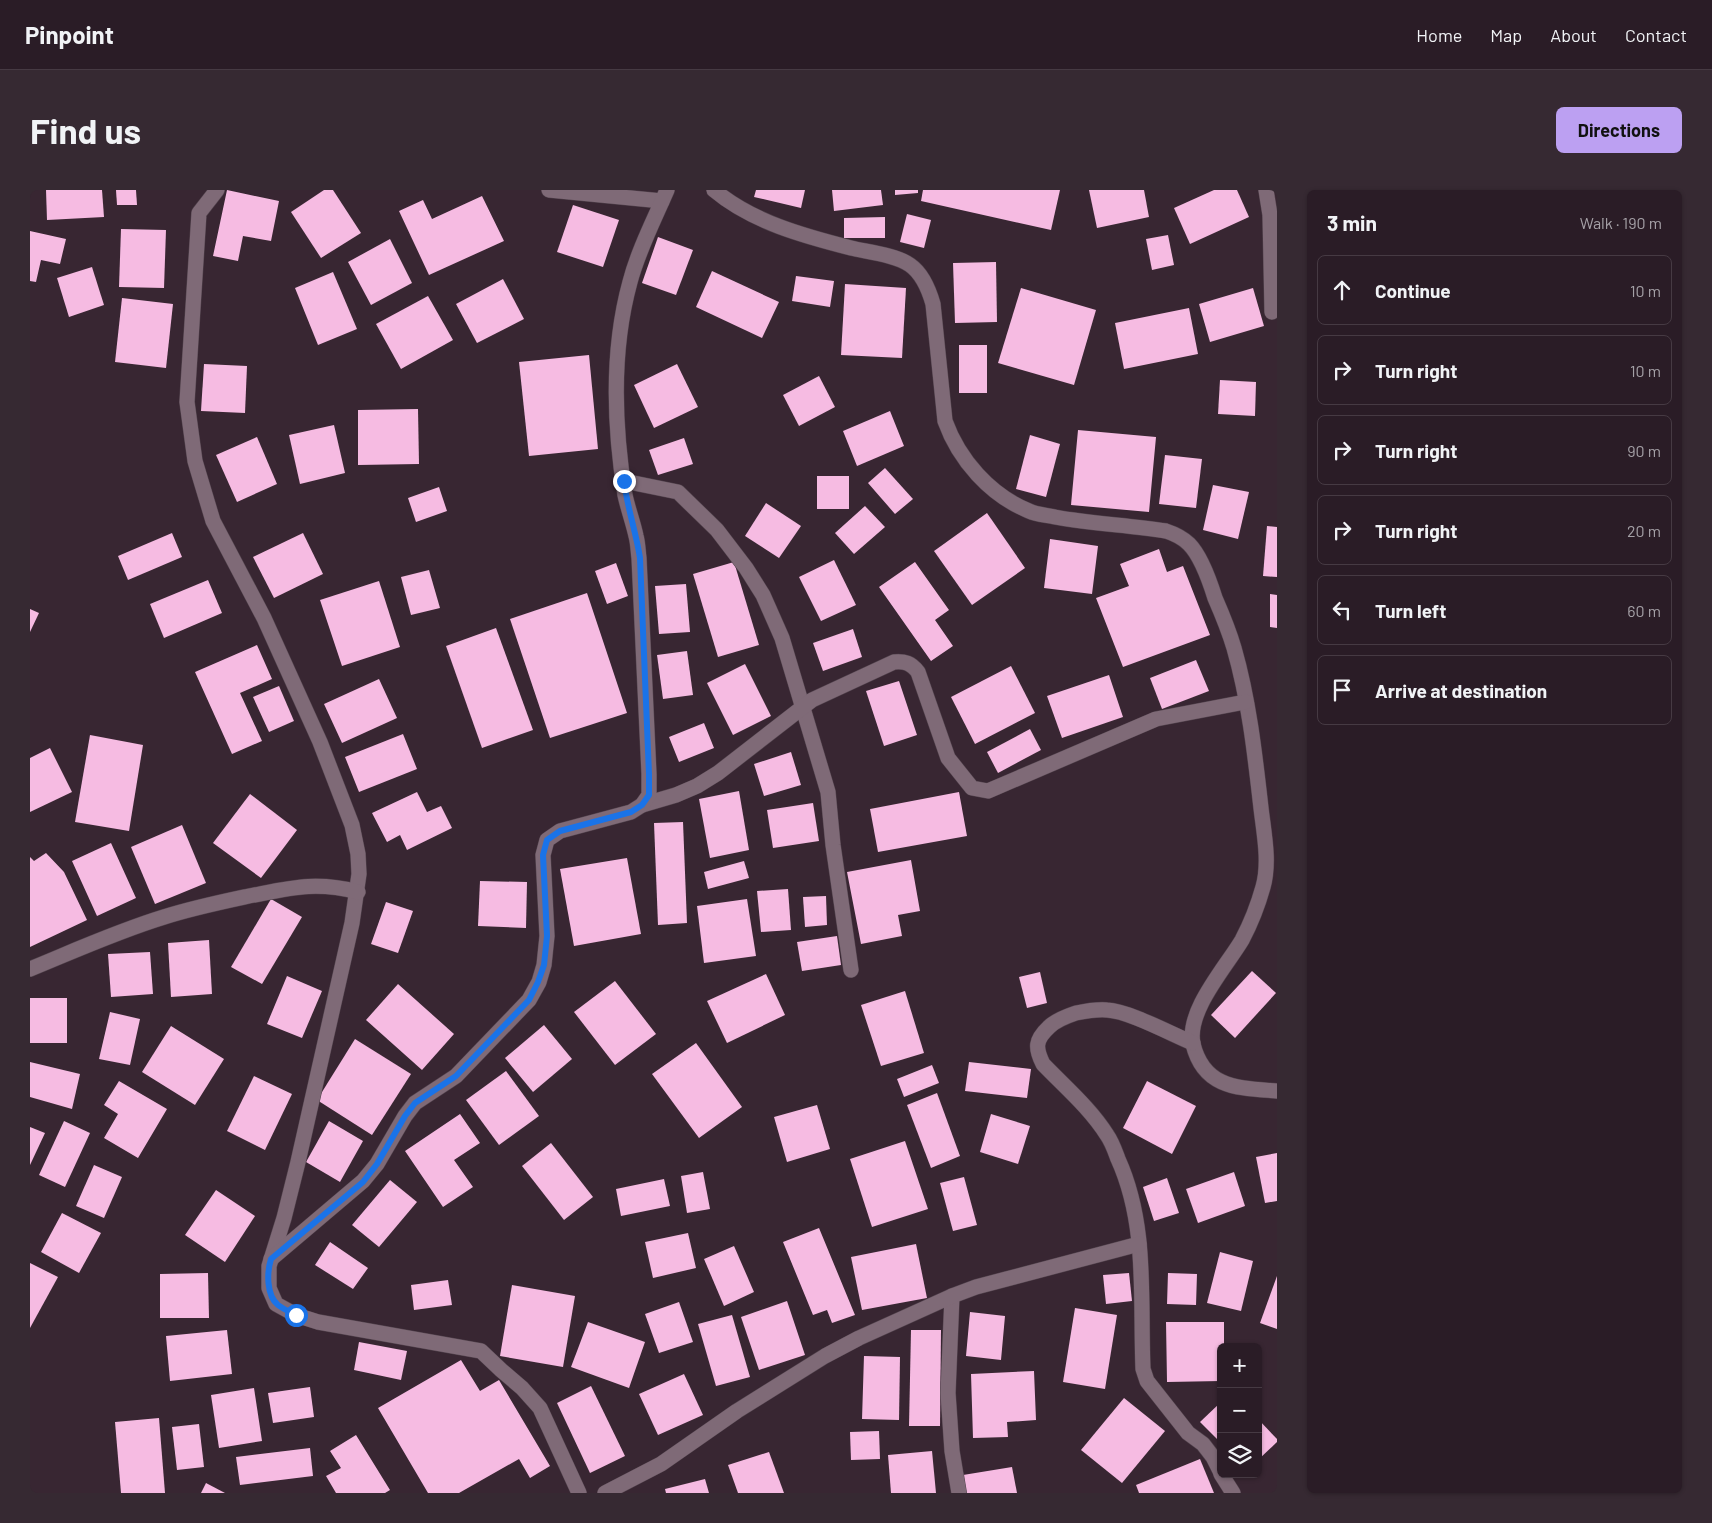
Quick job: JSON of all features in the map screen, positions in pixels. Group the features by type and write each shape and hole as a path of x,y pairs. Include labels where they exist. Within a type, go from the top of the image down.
{"street":[{"path":"217,190 199,214 187,402 195,461 213,521 264,618 320,742 352,825 358,854 359,874 358,892 352,924 309,1118 284,1218 269,1266 269,1288 276,1304 296,1315 318,1322 481,1351 522,1388 540,1408 579,1493"},
{"path":"548,190 664,196 630,281 623,310 618,351 617,394 624,481 640,558 649,774 649,795 642,805"},
{"path":"714,190 753,215 789,231 896,258 910,265 920,274 928,287 933,304 945,421 960,454 980,477 1002,496 1030,512 1068,520 1166,531 1178,535 1190,544 1212,587 1234,647 1255,756 1270,884 1242,939 1198,1010 1192,1029 1193,1043 1199,1059 1209,1074 1222,1083 1241,1088 1277,1091"},
{"path":"1266,190 1270,215 1272,312"},
{"path":"624,481 678,492 722,536 763,595 782,638 828,792 833,845 851,970"},
{"path":"271,1259 363,1182 377,1164 405,1116 415,1103 456,1076 529,1000 544,965 547,936 543,855 547,840 560,831 631,812 642,805 676,795 704,782 803,705 827,692 894,662 903,661 912,664 918,672 948,758 972,788 988,791 1156,719 1245,702"},
{"path":"30,969 120,932 163,917 216,903 289,888 313,886 336,887 358,892"},
{"path":"1193,1043 1124,1014 1108,1010 1089,1010 1053,1022 1042,1034 1038,1043 1038,1054 1043,1064 1094,1116 1108,1136 1124,1173 1133,1203 1143,1287 1142,1362 1145,1375 1151,1386 1188,1432 1203,1444 1217,1466"},
{"path":"605,1493 661,1464 744,1406 825,1356 859,1338 952,1296 998,1280 1139,1244"},
{"path":"952,1296 948,1393 952,1451 959,1493"},
{"path":"1224,1478 1233,1493"}],"building":[{"path":"46,190 102,190 104,217 47,220"},
{"path":"116,190 136,190 137,205 117,205"},
{"path":"227,190 279,201 271,241 243,236 238,261 213,256"},
{"path":"324,190 333,190 361,233 321,258 291,212"},
{"path":"756,190 805,190 801,208 754,197"},
{"path":"832,190 881,190 883,205 834,211"},
{"path":"895,190 918,190 918,193 895,195"},
{"path":"923,190 1060,190 1051,230 921,201"},
{"path":"1089,190 1144,190 1149,217 1097,228"},
{"path":"1214,190 1237,190 1249,217 1190,244 1174,208"},
{"path":"482,196 504,241 429,275 399,211 423,200 432,219"},
{"path":"573,205 619,220 603,267 557,252"},
{"path":"907,214 931,220 924,248 900,242"},
{"path":"885,217 885,238 844,238 844,218"},
{"path":"121,229 166,230 164,288 119,287"},
{"path":"30,231 66,239 60,264 41,260 36,282 30,281"},
{"path":"1168,235 1174,265 1152,270 1146,239"},
{"path":"658,237 693,250 676,295 642,283"},
{"path":"390,239 412,283 371,305 348,262"},
{"path":"996,262 997,322 955,323 953,263"},
{"path":"92,267 104,305 69,317 57,278"},
{"path":"712,271 779,302 762,338 696,307"},
{"path":"333,272 357,329 318,345 295,288"},
{"path":"796,276 834,281 830,307 792,301"},
{"path":"503,279 524,319 477,343 456,304"},
{"path":"845,284 906,288 902,358 841,355"},
{"path":"1021,288 1096,310 1074,385 998,363"},
{"path":"1253,288 1264,326 1210,342 1199,304"},
{"path":"428,296 453,340 401,369 376,324"},
{"path":"122,298 173,304 166,368 115,362"},
{"path":"1189,308 1198,354 1124,369 1115,323"},
{"path":"959,345 987,345 987,393 959,393"},
{"path":"589,355 598,449 529,456 519,362"},
{"path":"204,364 247,366 245,413 201,411"},
{"path":"677,364 698,407 654,428 634,385"},
{"path":"819,376 835,407 799,426 783,395"},
{"path":"1220,380 1256,382 1255,416 1218,414"},
{"path":"418,409 419,464 358,465 358,410"},
{"path":"890,411 904,446 857,466 843,431"},
{"path":"334,425 345,473 300,484 289,435"},
{"path":"1078,430 1156,437 1149,512 1071,505"},
{"path":"1030,435 1060,444 1046,497 1016,489"},
{"path":"257,437 277,484 237,502 216,455"},
{"path":"684,438 693,464 658,475 649,450"},
{"path":"1165,455 1202,459 1196,508 1159,504"},
{"path":"885,468 913,499 895,514 868,483"},
{"path":"817,476 849,476 849,509 817,509"},
{"path":"1213,485 1249,492 1238,539 1203,530"},
{"path":"439,487 447,511 416,522 408,498"},
{"path":"766,503 801,526 779,558 745,536"},
{"path":"865,506 885,527 854,554 835,533"},
{"path":"987,513 1025,568 972,605 934,551"},
{"path":"1267,526 1277,527 1277,577 1263,576"},
{"path":"172,533 182,557 128,580 118,556"},
{"path":"303,533 323,574 274,598 253,557"},
{"path":"1050,539 1098,546 1092,594 1044,588"},
{"path":"1159,549 1167,572 1183,566 1210,635 1123,667 1096,598 1129,586 1120,564"},
{"path":"834,560 856,605 821,621 799,577"},
{"path":"734,562 759,645 718,657 693,574"},
{"path":"915,562 949,610 935,620 953,646 931,661 879,587"},
{"path":"616,563 628,596 607,604 595,571"},
{"path":"429,570 440,608 411,615 401,577"},
{"path":"208,580 222,613 164,638 150,604"},
{"path":"379,581 400,647 342,666 320,600"},
{"path":"686,584 690,632 659,634 655,586"},
{"path":"587,593 627,713 550,738 510,619"},
{"path":"1270,594 1277,595 1277,628 1270,627"},
{"path":"30,609 39,613 30,632"},
{"path":"496,628 533,730 482,748 446,646"},
{"path":"853,629 862,657 823,671 813,643"},
{"path":"257,645 272,679 240,693 262,741 232,754 195,672"},
{"path":"687,651 693,695 663,699 657,655"},
{"path":"1196,660 1209,691 1162,709 1150,678"},
{"path":"745,664 771,716 733,735 707,683"},
{"path":"1011,666 1035,713 975,744 951,697"},
{"path":"1109,675 1123,717 1062,738 1047,696"},
{"path":"379,679 397,718 342,743 324,704"},
{"path":"899,681 917,735 884,746 866,691"},
{"path":"279,686 294,721 269,732 253,697"},
{"path":"704,723 714,748 679,762 669,737"},
{"path":"1030,729 1041,750 998,773 987,752"},
{"path":"403,734 417,769 359,792 345,757"},
{"path":"90,735 143,745 129,831 75,822"},
{"path":"50,748 72,792 30,812 30,758"},
{"path":"791,752 801,785 764,796 754,764"},
{"path":"739,791 749,850 710,858 699,799"},
{"path":"417,792 427,812 441,806 452,828 407,850 400,835 387,842 372,813"},
{"path":"959,792 967,836 878,852 870,809"},
{"path":"250,794 297,830 261,878 213,843"},
{"path":"813,803 819,841 773,848 767,810"},
{"path":"683,822 687,923 658,925 654,823"},
{"path":"182,825 206,883 155,904 131,847"},
{"path":"111,843 136,898 97,916 72,861"},
{"path":"46,853 64,872 87,920 30,947 30,857 34,861"},
{"path":"627,858 641,934 574,946 560,869"},
{"path":"911,860 920,911 898,915 902,936 861,944 847,872"},
{"path":"744,861 749,878 708,889 704,872"},
{"path":"480,881 527,882 526,928 478,926"},
{"path":"788,889 791,930 761,932 757,891"},
{"path":"826,896 827,925 805,927 803,897"},
{"path":"271,899 302,917 262,984 231,967"},
{"path":"747,899 756,956 704,963 697,906"},
{"path":"386,902 413,911 398,953 371,944"},
{"path":"837,936 841,965 802,971 797,942"},
{"path":"209,940 212,994 171,997 168,943"},
{"path":"150,952 153,994 111,997 108,954"},
{"path":"1252,971 1276,993 1235,1038 1211,1015"},
{"path":"1040,972 1047,1003 1027,1008 1019,977"},
{"path":"766,974 785,1015 727,1043 707,1001"},
{"path":"287,976 322,991 302,1038 267,1024"},
{"path":"615,981 656,1034 615,1065 574,1012"},
{"path":"398,984 454,1034 422,1070 366,1020"},
{"path":"905,991 924,1053 881,1066 861,1005"},
{"path":"30,998 67,998 67,1043 30,1043"},
{"path":"110,1012 140,1019 130,1065 99,1059"},
{"path":"544,1025 572,1059 533,1092 505,1058"},
{"path":"171,1026 224,1059 195,1105 142,1072"},
{"path":"355,1039 411,1074 372,1135 317,1100"},
{"path":"696,1043 742,1107 699,1138 652,1074"},
{"path":"30,1062 80,1074 72,1109 30,1097"},
{"path":"969,1062 1031,1069 1027,1098 965,1091"},
{"path":"932,1065 939,1083 904,1097 897,1079"},
{"path":"506,1071 539,1116 499,1145 466,1100"},
{"path":"254,1076 292,1094 265,1150 227,1131"},
{"path":"119,1081 167,1109 138,1158 104,1138 118,1114 104,1105"},
{"path":"1147,1081 1196,1106 1172,1154 1123,1128"},
{"path":"937,1093 960,1156 931,1168 907,1105"},
{"path":"817,1105 830,1149 787,1162 774,1117"},
{"path":"460,1114 480,1143 454,1160 473,1187 443,1207 405,1151"},
{"path":"991,1114 1030,1126 1018,1164 980,1152"},
{"path":"64,1121 90,1133 65,1187 39,1175"},
{"path":"329,1121 363,1141 340,1182 306,1162"},
{"path":"30,1127 45,1133 30,1165"},
{"path":"905,1141 928,1209 872,1227 850,1159"},
{"path":"551,1143 593,1197 564,1220 522,1166"},
{"path":"1277,1153 1277,1201 1265,1203 1256,1157"},
{"path":"94,1165 122,1177 104,1218 76,1206"},
{"path":"703,1172 710,1209 687,1213 681,1176"},
{"path":"1234,1172 1245,1206 1198,1223 1186,1189"},
{"path":"964,1177 977,1225 953,1231 940,1183"},
{"path":"1167,1178 1179,1213 1154,1221 1143,1187"},
{"path":"664,1179 670,1206 621,1216 616,1189"},
{"path":"390,1180 417,1202 379,1247 352,1225"},
{"path":"216,1190 255,1216 225,1262 185,1235"},
{"path":"62,1213 101,1233 79,1273 41,1252"},
{"path":"819,1228 855,1315 832,1323 827,1310 813,1315 783,1242"},
{"path":"688,1233 696,1268 653,1278 645,1242"},
{"path":"330,1242 368,1268 353,1289 315,1265"},
{"path":"916,1244 927,1298 862,1310 851,1257"},
{"path":"734,1246 754,1292 724,1306 704,1259"},
{"path":"1220,1252 1253,1261 1241,1311 1207,1303"},
{"path":"30,1263 58,1277 30,1328"},
{"path":"208,1273 209,1318 160,1318 160,1274"},
{"path":"1129,1273 1132,1301 1106,1304 1103,1275"},
{"path":"1168,1273 1197,1274 1196,1305 1167,1304"},
{"path":"1277,1276 1277,1329 1260,1323"},
{"path":"448,1280 452,1305 414,1310 411,1285"},
{"path":"512,1285 575,1296 563,1367 500,1356"},
{"path":"787,1301 805,1355 759,1370 741,1317"},
{"path":"679,1302 693,1342 659,1353 645,1314"},
{"path":"1075,1308 1117,1315 1105,1389 1063,1382"},
{"path":"970,1312 1005,1316 1001,1360 966,1356"},
{"path":"732,1315 750,1377 716,1386 698,1324"},
{"path":"588,1322 645,1342 629,1388 571,1367"},
{"path":"1166,1322 1224,1322 1224,1343 1217,1343 1217,1381 1167,1382"},
{"path":"227,1330 232,1374 170,1381 166,1336"},
{"path":"911,1330 941,1330 940,1426 909,1426"},
{"path":"359,1342 407,1351 401,1380 354,1370"},
{"path":"864,1356 900,1357 899,1420 862,1419"},
{"path":"461,1360 480,1391 499,1380 550,1466 530,1478 519,1459 459,1493 428,1493 378,1408"},
{"path":"1034,1371 1036,1420 1007,1422 1008,1437 973,1438 971,1374"},
{"path":"684,1374 703,1415 658,1435 639,1394"},
{"path":"591,1386 625,1456 590,1473 557,1403"},
{"path":"310,1387 314,1417 273,1423 268,1393"},
{"path":"254,1388 262,1441 219,1448 211,1395"},
{"path":"1124,1398 1165,1431 1122,1483 1081,1450"},
{"path":"1217,1406 1217,1439 1200,1422"},
{"path":"159,1418 165,1493 121,1493 115,1422"},
{"path":"1262,1423 1277,1439 1277,1442 1262,1456"},
{"path":"199,1424 204,1467 177,1470 172,1427"},
{"path":"879,1431 880,1459 851,1460 850,1432"},
{"path":"356,1435 390,1490 385,1493 336,1493 326,1476 341,1468 330,1451"},
{"path":"310,1448 313,1476 240,1485 236,1457"},
{"path":"932,1451 936,1493 891,1493 888,1455"},
{"path":"769,1452 784,1493 738,1493 728,1465"},
{"path":"1200,1459 1214,1493 1139,1493 1136,1485"},
{"path":"1012,1467 1017,1493 966,1493 963,1475"},
{"path":"705,1479 709,1493 666,1493 665,1489"},
{"path":"206,1483 225,1493 201,1493"}],"route":[{"path":"296,1315 276,1304 269,1288 269,1266 271,1259 363,1182 377,1164 405,1116 415,1103 456,1076 529,1000 544,965 547,936 543,855 547,840 560,831 631,812 642,805 649,795 640,558 624,481"}]}
